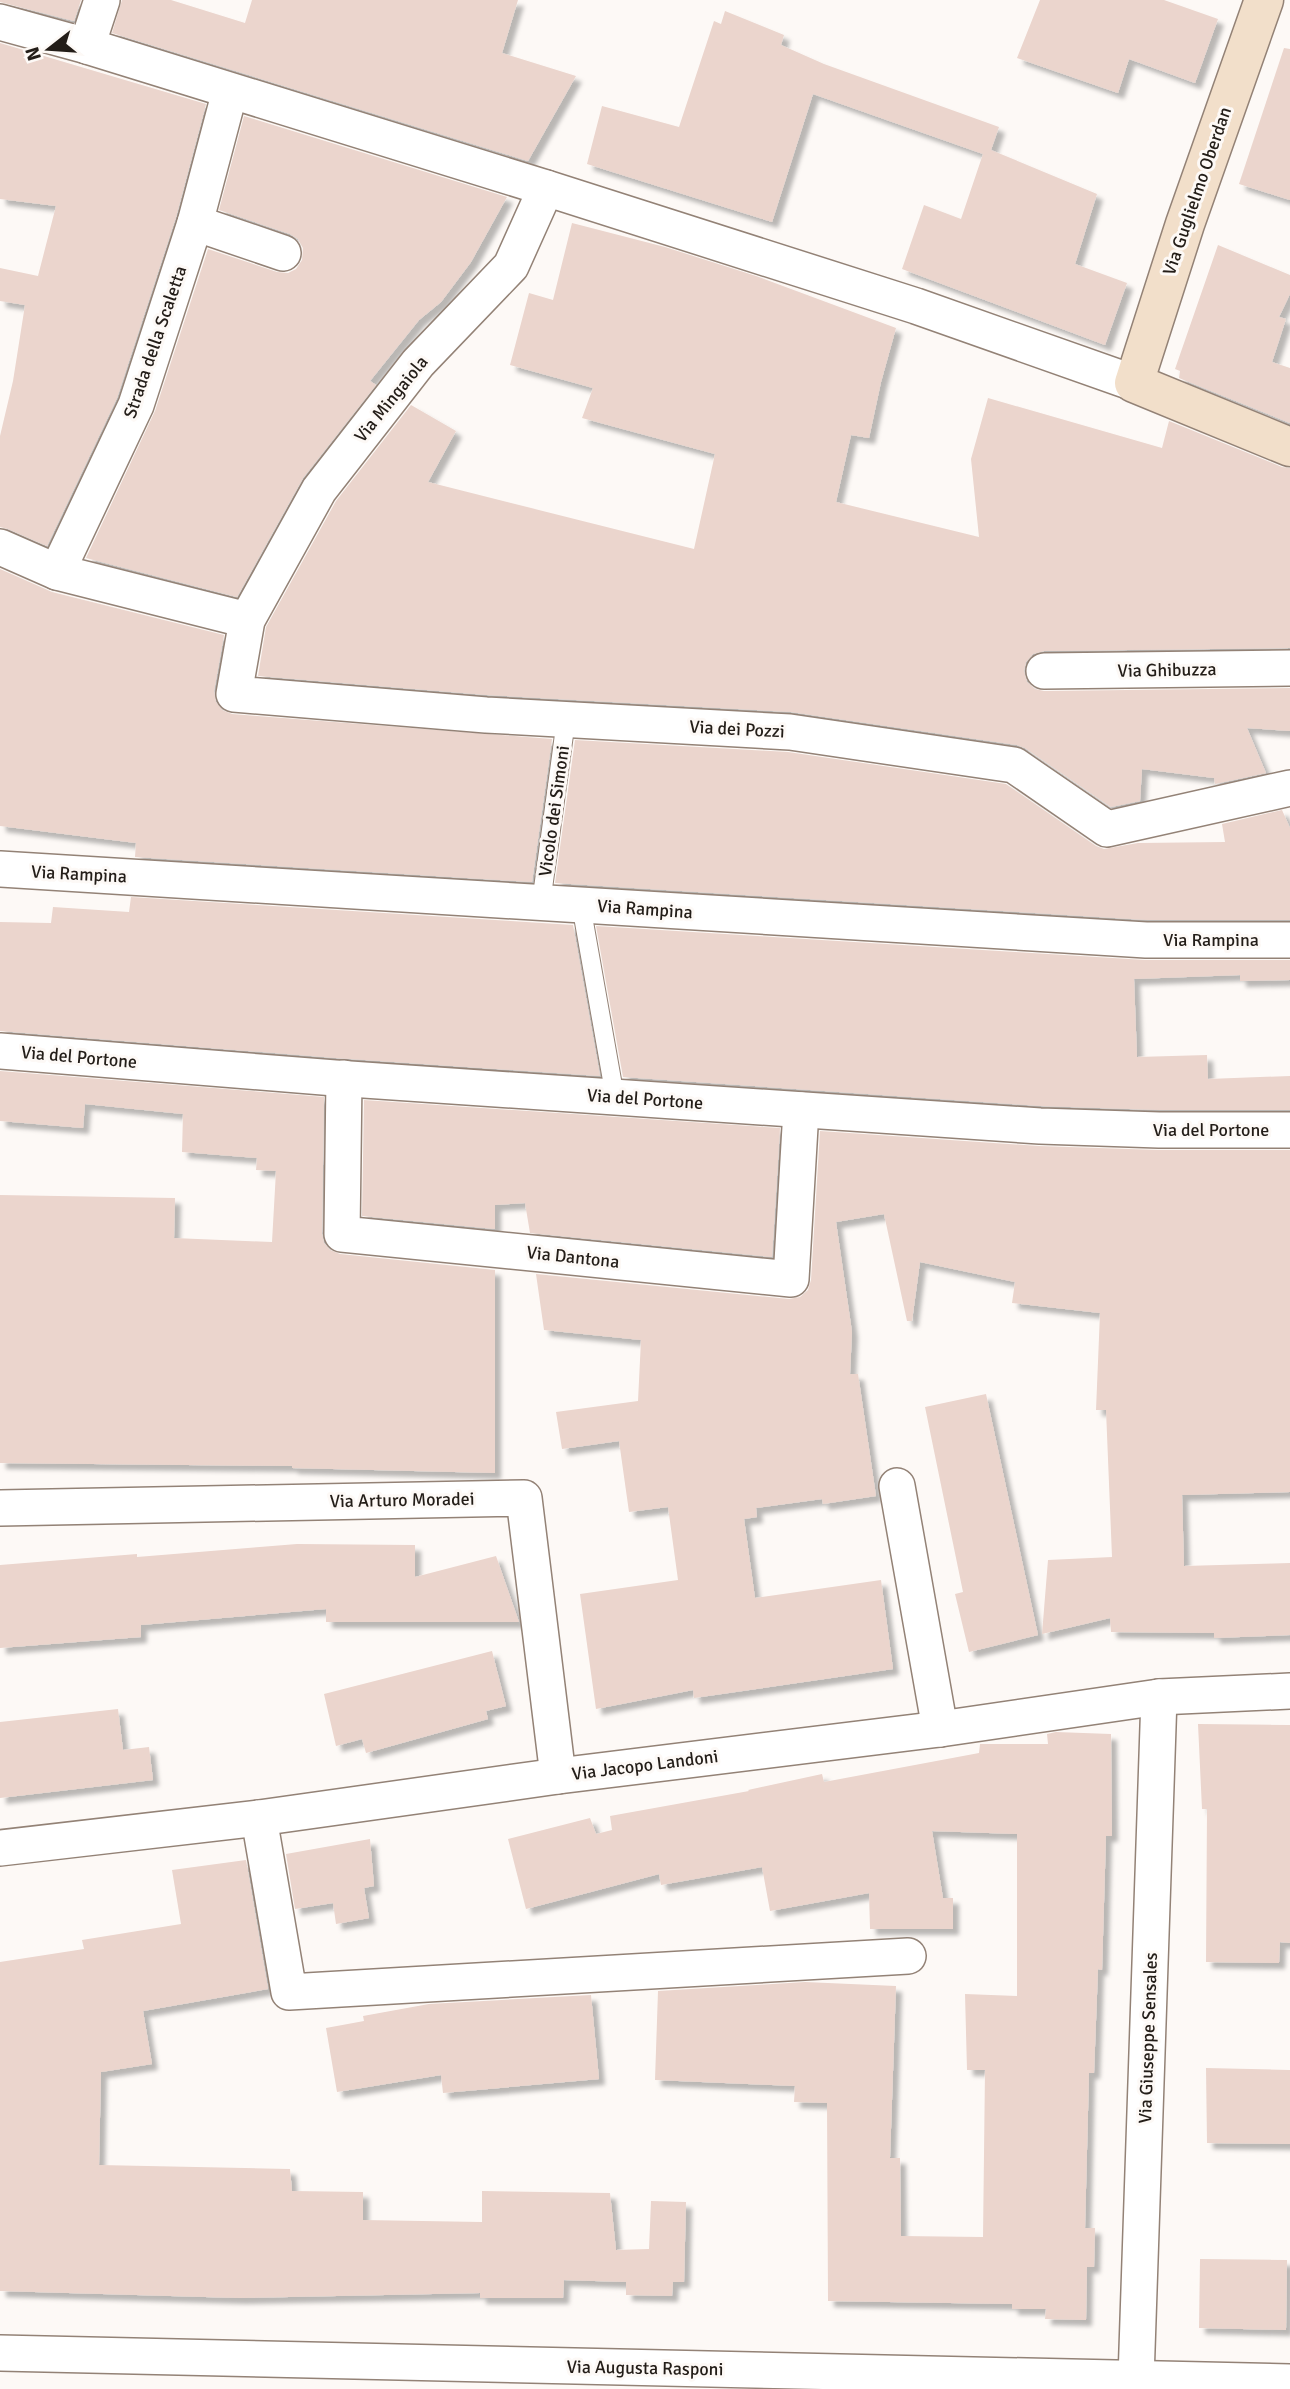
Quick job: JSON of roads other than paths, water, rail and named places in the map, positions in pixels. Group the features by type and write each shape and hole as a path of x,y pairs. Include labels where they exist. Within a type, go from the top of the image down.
{"street":[{"path":"87,46 102,0"},
{"name":"Via Guglielmo Oberdan","path":"1133,383 1185,224 1264,0"},
{"path":"0,22 87,46 546,188 916,306 1133,383 1290,447"},
{"name":"Strada della Scaletta","path":"57,572 136,405 195,223 230,91"},
{"name":"Via Mingaiola","path":"247,620 318,490 418,363 511,266 546,188"},
{"path":"195,223 283,253"},
{"path":"0,547 57,572 247,620"},
{"name":"Via dei Pozzi","path":"247,620 234,694 486,715 790,732 1014,765 1107,829 1290,788"},
{"name":"Via Ghibuzza","path":"1044,671 1290,668"},
{"name":"Via Rampina","path":"0,869 1146,940 1290,940"},
{"name":"Via del Portone","path":"0,1051 344,1078 1040,1126 1290,1130"},
{"name":"Via Dantona","path":"344,1078 342,1234 791,1279 802,1110"},
{"path":"897,1486 940,1729"},
{"name":"Via Arturo Moradei","path":"0,1508 524,1498 558,1776"},
{"name":"Via Jacopo Landoni","path":"0,1848 259,1818 558,1776 940,1729 1159,1697 1290,1691"},
{"name":"Via Giuseppe Sensales","path":"1136,2379 1159,1697"},
{"path":"259,1818 289,1992 908,1956"},
{"name":"Via Augusta Rasponi","path":"0,2353 1290,2382"}],"lane":[{"name":"Vicolo dei Simoni","path":"541,903 566,720"},
{"path":"581,905 615,1097"}]}
